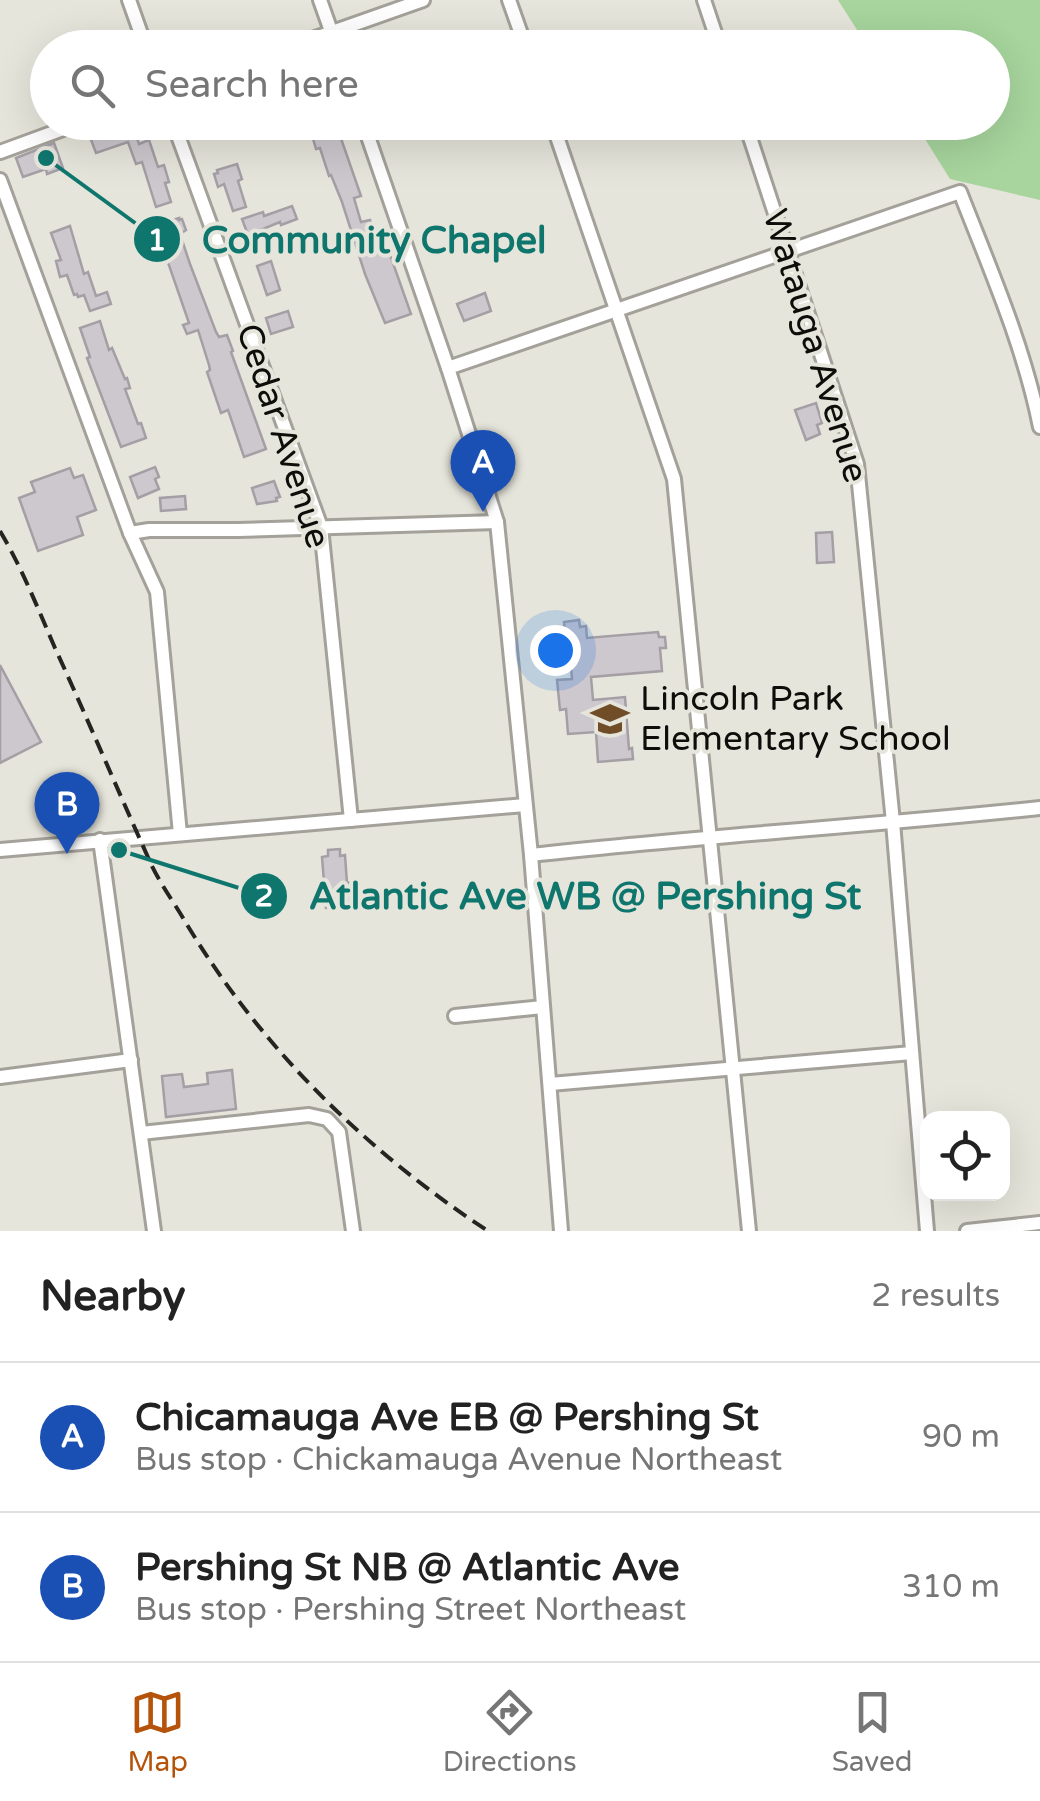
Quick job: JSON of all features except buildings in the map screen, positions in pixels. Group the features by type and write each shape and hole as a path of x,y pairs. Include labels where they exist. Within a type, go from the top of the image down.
{"street":[{"path":"128,0 139,30"},
{"path":"320,0 331,30"},
{"path":"334,30 424,0"},
{"path":"509,0 520,30"},
{"path":"704,0 714,30"},
{"path":"0,152 33,140"},
{"name":"Cedar Avenue","path":"180,140 320,528 350,820"},
{"path":"369,140 497,522 531,855 561,1231"},
{"path":"558,140 674,480 750,1231"},
{"name":"Watauga Avenue","path":"751,140 857,464 928,1231"},
{"path":"0,180 130,532 157,592 180,834"},
{"path":"448,368 960,192 1026,366 1040,427"},
{"path":"130,532 497,522"},
{"path":"0,850 526,804"},
{"path":"531,855 1040,808"},
{"path":"100,840 154,1231"},
{"path":"455,1016 544,1007"},
{"path":"550,1084 912,1054"},
{"path":"0,1077 131,1060"},
{"path":"141,1133 309,1115 327,1120 338,1132 353,1231"},
{"path":"968,1231 1040,1222"}],"green space":[{"path":"838,0 1040,0 1040,200 950,179 926,140 1010,140 1010,30 857,30"}],"railway":[{"path":"0,531 151,864 216,969 283,1055 359,1132 488,1231"}],"place":[{"name":"Community Chapel","path":"46,158"},
{"name":"Chicamauga Ave EB @ Pershing St","path":"483,512"},
{"name":"Lincoln Park Elementary School","path":"610,719"},
{"name":"Atlantic Ave WB @ Pershing St","path":"119,850"},
{"name":"Pershing St NB @ Atlantic Ave","path":"67,854"}]}
